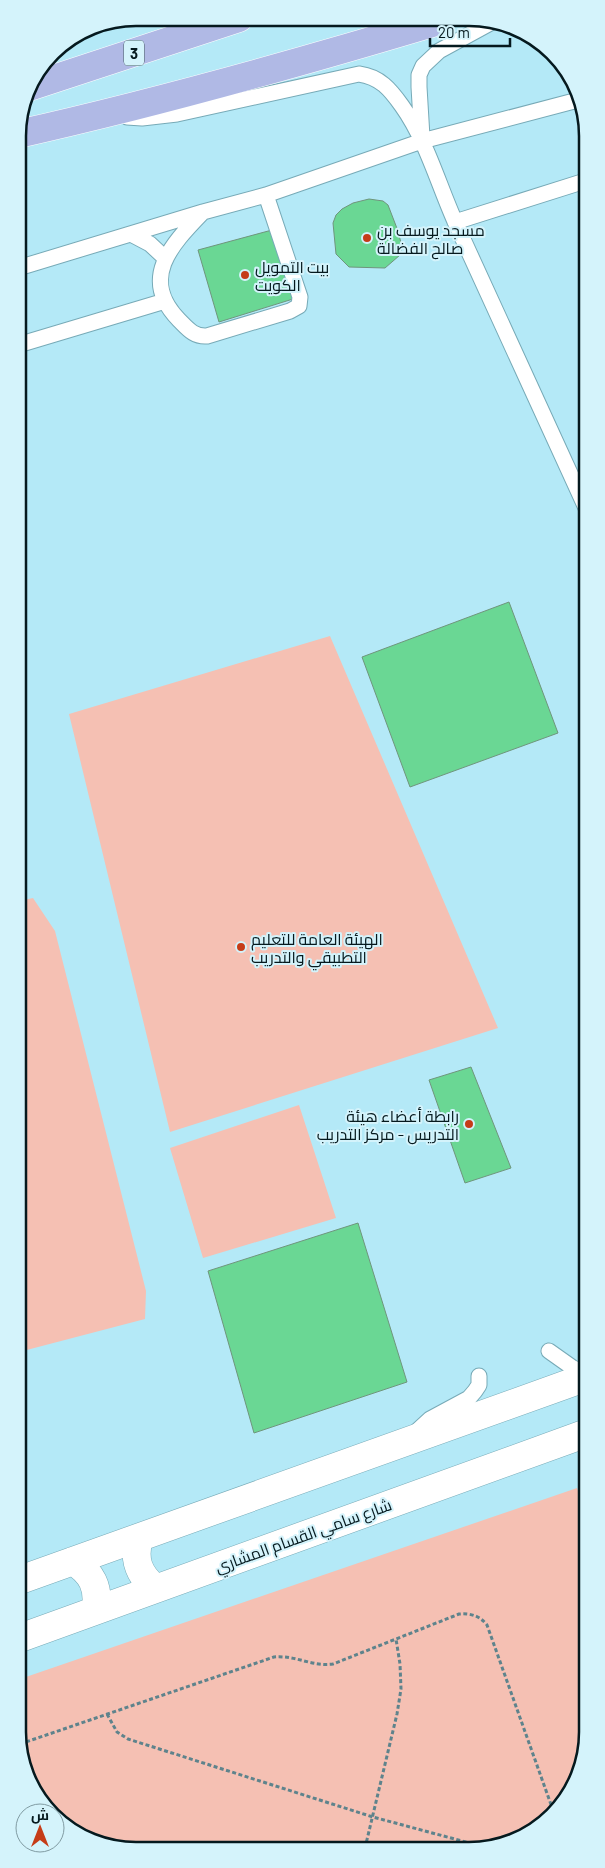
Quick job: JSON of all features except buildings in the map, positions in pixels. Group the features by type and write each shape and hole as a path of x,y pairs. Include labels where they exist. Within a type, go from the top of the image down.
{"main road":[{"name":"3","path":"40,83 215,26"},
{"path":"26,132 101,115 338,51 422,26"}],"street":[{"path":"26,1578 579,1379"},
{"name":"شارع سامي القسام المشاري","path":"26,1636 579,1436"},
{"path":"139,1538 136,1560 146,1580 155,1588"},
{"path":"73,1561 83,1567 96,1586 96,1609"}],"lane":[{"path":"422,142 419,87 419,75 422,66 438,51 483,27"},
{"path":"101,115 142,118 177,114 359,74 370,76 385,83 404,108 422,142 455,222 579,493"},
{"path":"26,266 266,195 422,142 573,101"},
{"path":"455,222 579,183"},
{"path":"203,212 172,245 165,258 160,279 164,301 170,311 190,332 199,336 207,336 290,311 299,306 300,297 266,195"},
{"path":"131,234 150,244 165,258"},
{"path":"26,343 164,301"},
{"path":"549,1351 579,1371"},
{"path":"405,1442 430,1419 469,1398 479,1385 479,1376"}],"path":[{"path":"27,1742 274,1657 294,1657 318,1665 333,1664 459,1614 472,1614 483,1620 487,1625 551,1804"},
{"path":"367,1842 397,1714 401,1689 396,1639"},
{"path":"107,1714 117,1732 128,1739 373,1817 466,1842"}],"shaded area":[{"path":"330,636 498,1028 170,1132 69,714"},
{"path":"33,898 55,931 146,1291 145,1319 26,1350 26,900"},
{"path":"299,1105 336,1218 203,1258 170,1148"},
{"path":"577,1488 579,1494 579,1738 577,1753 567,1780 551,1804 530,1823 511,1833 490,1840 468,1842 137,1842 115,1840 81,1827 65,1815 65,1803 53,1803 49,1799 32,1767 28,1753 26,1677"}],"place":[{"name":"مسجد يوسف بن صالح الفضالة","path":"367,238"},
{"name":"بيت التمويل الكويت","path":"245,275"},
{"name":"الهيئة العامة للتعليم التطبيقي والتدريب","path":"241,947"},
{"name":"رابطة أعضاء هيئة التدريس - مركز التدريب","path":"469,1124"}]}
